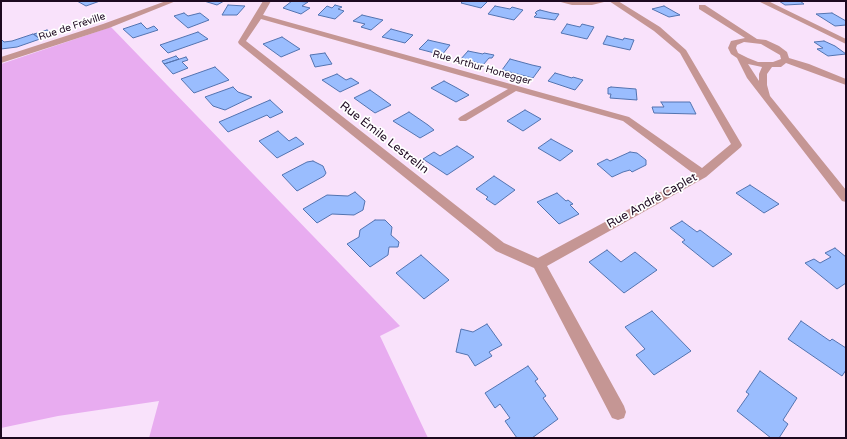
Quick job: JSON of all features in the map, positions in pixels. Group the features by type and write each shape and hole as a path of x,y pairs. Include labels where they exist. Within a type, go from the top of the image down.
{"street":[{"name":"Rue de Fréville","path":"1,60 106,26 172,1"},
{"path":"259,16 267,1"},
{"path":"561,1 572,3 592,3 604,1"},
{"name":"Rue André Caplet","path":"539,264 702,174 737,145 683,52 657,29 612,1"},
{"path":"762,1 846,42"},
{"path":"699,4 738,32 756,41"},
{"path":"699,4 728,32 734,43 732,48 733,51 740,57 752,62 770,65 778,65 785,60"},
{"name":"Rue Arthur Honegger","path":"259,16 626,119 702,174"},
{"name":"Rue Émile Lestrelin","path":"259,16 242,42 500,247 539,264"},
{"path":"734,43 743,40 769,44 781,51 786,58 785,60"},
{"path":"740,57 750,76 846,198"},
{"path":"785,60 806,66 846,82"},
{"path":"767,98 763,85 763,74 765,69 770,65"},
{"path":"463,119 515,88"},
{"path":"539,264 618,412"}],"shaded area":[{"path":"111,27 400,326 380,336 428,438 149,438 159,401 58,416 1,428 1,64"}],"building":[{"path":"77,1 100,1 86,6"},
{"path":"204,1 224,1 217,5"},
{"path":"292,1 308,2 302,6 310,8 301,14 283,8"},
{"path":"463,1 487,2 481,8 461,3"},
{"path":"779,1 800,1 804,4 785,5"},
{"path":"228,5 245,6 237,15 222,15"},
{"path":"335,5 342,7 338,9 344,11 335,19 318,15 327,6 332,8"},
{"path":"495,6 510,9 512,7 523,10 514,20 488,14"},
{"path":"664,6 680,15 669,17 652,9"},
{"path":"540,10 559,14 555,20 534,17 537,14 535,13"},
{"path":"184,13 188,16 200,13 209,20 188,28 174,16"},
{"path":"832,13 846,21 846,25 835,26 816,14"},
{"path":"362,15 383,20 371,30 361,27 365,24 353,21"},
{"path":"141,23 147,29 154,26 158,30 133,38 123,29"},
{"path":"567,24 580,27 582,24 594,27 587,39 561,33"},
{"path":"391,29 413,35 405,43 382,37"},
{"path":"47,30 52,33 39,38 34,34"},
{"path":"198,32 208,39 168,53 160,45"},
{"path":"33,34 40,39 17,47 1,49 1,39 4,42 12,41"},
{"path":"607,36 623,40 624,38 634,40 630,50 603,44"},
{"path":"282,37 300,49 281,57 263,44"},
{"path":"428,40 450,45 442,55 419,49"},
{"path":"824,41 835,46 846,54 828,56 817,49 823,48 814,42"},
{"path":"468,51 494,55 483,65 469,60 468,62 460,60"},
{"path":"325,53 332,64 315,67 310,55"},
{"path":"176,56 179,59 164,64 162,61"},
{"path":"186,57 188,60 182,62 188,68 173,74 164,64"},
{"path":"510,59 541,67 533,78 502,70"},
{"path":"215,67 229,80 194,93 181,79"},
{"path":"555,73 583,80 575,90 548,81"},
{"path":"337,74 346,80 351,78 359,83 340,92 322,80"},
{"path":"444,81 469,95 456,102 431,88"},
{"path":"233,87 238,92 252,97 225,110 213,106 205,97"},
{"path":"608,88 636,89 637,100 610,98 611,94 608,94"},
{"path":"370,90 391,105 375,113 354,98"},
{"path":"270,100 283,112 270,118 267,115 228,132 219,122"},
{"path":"661,102 690,102 696,114 654,113 652,107 664,107"},
{"path":"525,110 541,119 523,131 507,121"},
{"path":"409,112 434,130 420,138 393,121"},
{"path":"278,131 289,141 296,137 304,144 277,158 259,141"},
{"path":"551,139 573,151 560,161 538,148"},
{"path":"457,146 474,157 447,175 423,159 434,152 440,156"},
{"path":"630,152 637,153 646,160 646,165 632,172 630,170 612,177 597,164 607,159 610,161"},
{"path":"313,161 323,166 326,173 324,176 297,191 282,175 307,162"},
{"path":"494,176 515,190 495,205 486,199 488,197 476,189"},
{"path":"750,185 779,204 764,213 736,193"},
{"path":"355,192 365,201 363,210 354,215 332,214 317,223 303,209 327,195 348,196"},
{"path":"557,193 566,201 568,200 573,204 570,205 579,214 559,224 537,202"},
{"path":"375,220 385,220 392,227 391,235 399,242 398,247 389,247 388,255 370,267 347,244 359,237 360,230"},
{"path":"682,221 697,232 700,230 732,254 713,267 682,242 685,240 670,228"},
{"path":"835,248 846,257 846,283 837,289 805,263 814,259 820,263 831,257 825,253"},
{"path":"607,250 621,262 635,252 657,270 624,293 589,262"},
{"path":"421,255 449,280 424,299 396,273"},
{"path":"652,311 691,351 654,375 636,355 645,349 625,327"},
{"path":"801,321 830,341 832,339 846,348 846,370 842,376 788,339"},
{"path":"487,324 502,345 489,352 492,356 475,366 468,355 456,352 461,329 473,332"},
{"path":"528,366 538,379 535,381 546,396 543,398 558,419 532,438 517,438 505,421 510,418 500,404 495,408 485,393"},
{"path":"760,371 797,398 783,420 788,424 779,438 771,438 737,411 749,394 746,392"}]}
